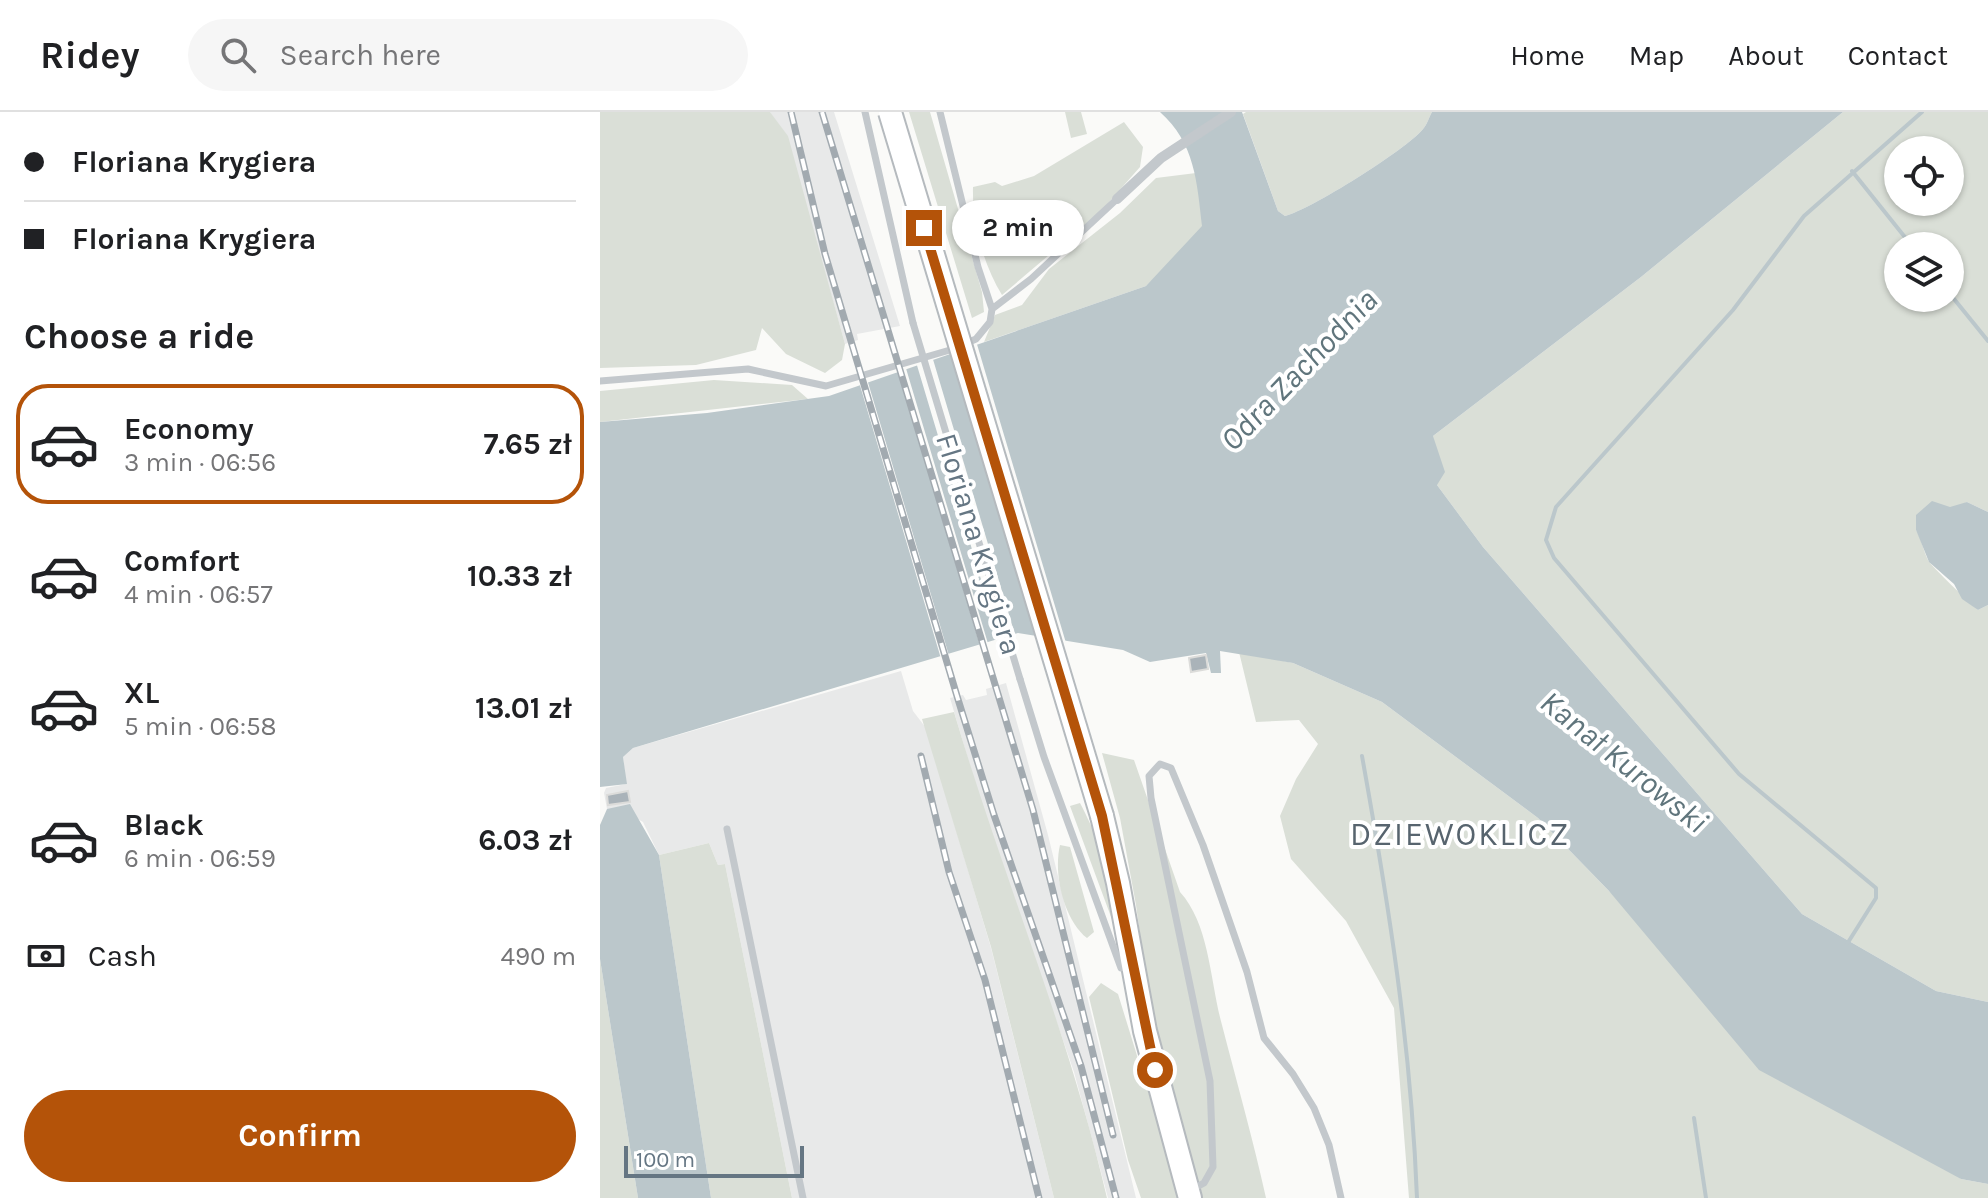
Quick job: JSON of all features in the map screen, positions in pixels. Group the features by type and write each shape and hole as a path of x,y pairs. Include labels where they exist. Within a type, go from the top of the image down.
{"main road":[{"name":"Floriana Krygiera","path":"890,112 1102,816 1118,883 1145,1031 1189,1194"}],"street":[{"path":"1117,199 1169,152 1231,112"}],"lane":[{"name":"Floriana Krygiera","path":"865,112 913,323 1044,757 1121,968"},
{"path":"940,112 978,267 992,309"},
{"path":"600,381 748,369 811,384 834,385 969,344 985,330 992,309 1031,279 1117,199"},
{"path":"1189,1194 1204,1183 1213,1167 1213,1113 1206,1054 1151,798 1149,776 1160,764 1171,768 1203,845 1247,972 1264,1038 1314,1108 1329,1145 1341,1198"},
{"path":"727,829 803,1198"}],"shaded area":[{"path":"600,112 770,112 788,136 845,344 842,360 825,373 786,354 762,328 756,350 696,365 600,368"},
{"path":"770,112 834,112 900,326 857,334 858,340 845,344 799,181"},
{"path":"909,112 930,112 982,292 984,312 972,318"},
{"path":"1065,112 1081,112 1087,134 1071,138"},
{"path":"1432,112 1426,125 1414,138 1379,164 1285,216 1278,211 1243,114"},
{"path":"1843,112 1988,112 1988,512 1967,502 1916,530 1928,560 1936,570 1978,610 1988,605 1988,1002 1936,991 1802,914 1483,547 1437,485 1433,436 1641,277"},
{"path":"1124,122 1143,147 1140,167 1102,210 1002,295 980,243 974,215 973,187 995,182 1002,186 1034,176"},
{"path":"1201,152 1216,223 1146,286 984,342 995,315 1022,305 1049,269 1120,213 1156,178 1196,173 1191,155"},
{"path":"714,380 792,385 808,399 600,422 600,391"},
{"path":"1239,652 1293,663 1382,702 1538,818 1609,891 1961,1179 1988,1184 1988,1198 1409,1198 1394,1008 1346,921 1291,859 1280,816 1296,779 1318,744 1299,720 1256,722"},
{"path":"901,671 913,711 926,728 991,948 1054,1198 792,1198 725,864 718,865 709,843 659,855 643,822 620,809 607,809 606,788 626,784 623,757 633,748"},
{"path":"1006,683 1048,835 1136,1198 1108,1198 1074,1072 983,810 950,698 963,695 966,700 987,695 986,689"},
{"path":"954,712 1055,1014 1107,1198 1054,1198 991,947 922,719"},
{"path":"1102,753 1134,760 1180,892 1198,921 1266,1198 1201,1198 1152,1023 1120,818"},
{"path":"1080,803 1105,862 1112,894 1114,925 1070,806"},
{"path":"709,843 718,865 725,864 792,1198 711,1198 659,855"},
{"path":"1060,845 1070,847 1094,932 1087,938 1072,920 1062,896 1058,869"},
{"path":"600,959 638,1198 600,1198"},
{"path":"1101,983 1118,994 1181,1198 1141,1198 1128,1160 1089,997"}],"water":[{"path":"1160,112 1242,112 1278,211 1285,216 1379,164 1414,138 1426,125 1432,112 1843,112 1641,277 1433,436 1445,472 1437,485 1483,547 1802,914 1936,991 1988,1002 1988,1184 1961,1179 1759,1070 1609,891 1538,818 1382,702 1293,663 1220,651 1221,673 1211,673 1206,653 1150,662 1123,650 1018,633 633,748 623,757 627,784 600,787 600,422 707,413 829,396 1146,286 1202,226 1196,179 1187,150 1172,124"},
{"path":"1932,501 1950,507 1967,502 1988,512 1988,605 1978,610 1962,599 1954,584 1929,562 1916,530 1916,515"},
{"path":"630,804 659,855 711,1198 638,1198 600,959 600,825 607,809"}],"pier":[{"path":"976,341 1066,643 1038,640 952,349"},
{"path":"932,356 1016,638 1000,643 916,362"},
{"path":"905,365 989,647 981,649 897,368"},
{"path":"867,379 950,659 942,662 859,382"}],"building":[{"path":"1206,655 1208,669 1191,672 1189,658"},
{"path":"628,791 630,802 608,805 607,795"}],"waterway":[{"path":"1847,944 1876,898 1876,888 1739,774 1554,558 1546,540 1556,507 1733,310 1804,216 1922,112"},
{"path":"1852,171 1901,232"},
{"path":"1964,311 1988,341"},
{"path":"1362,756 1397,976 1410,1085 1417,1198"},
{"path":"1694,1118 1706,1198"}],"railway":[{"path":"791,112 825,254 957,696 994,815 1081,1066 1116,1198"},
{"path":"822,112 1033,810 1113,1135"},
{"path":"921,756 949,872 985,980 1039,1198"}],"district":[{"name":"DZIEWOKLICZ","path":"1460,834"}],"route":[{"path":"924,228 1102,816 1118,883 1136,991 1155,1070"}],"water label":[{"name":"Odra Zachodnia","path":"1299,370"},
{"name":"Kanał Kurowski","path":"1624,762"}]}
